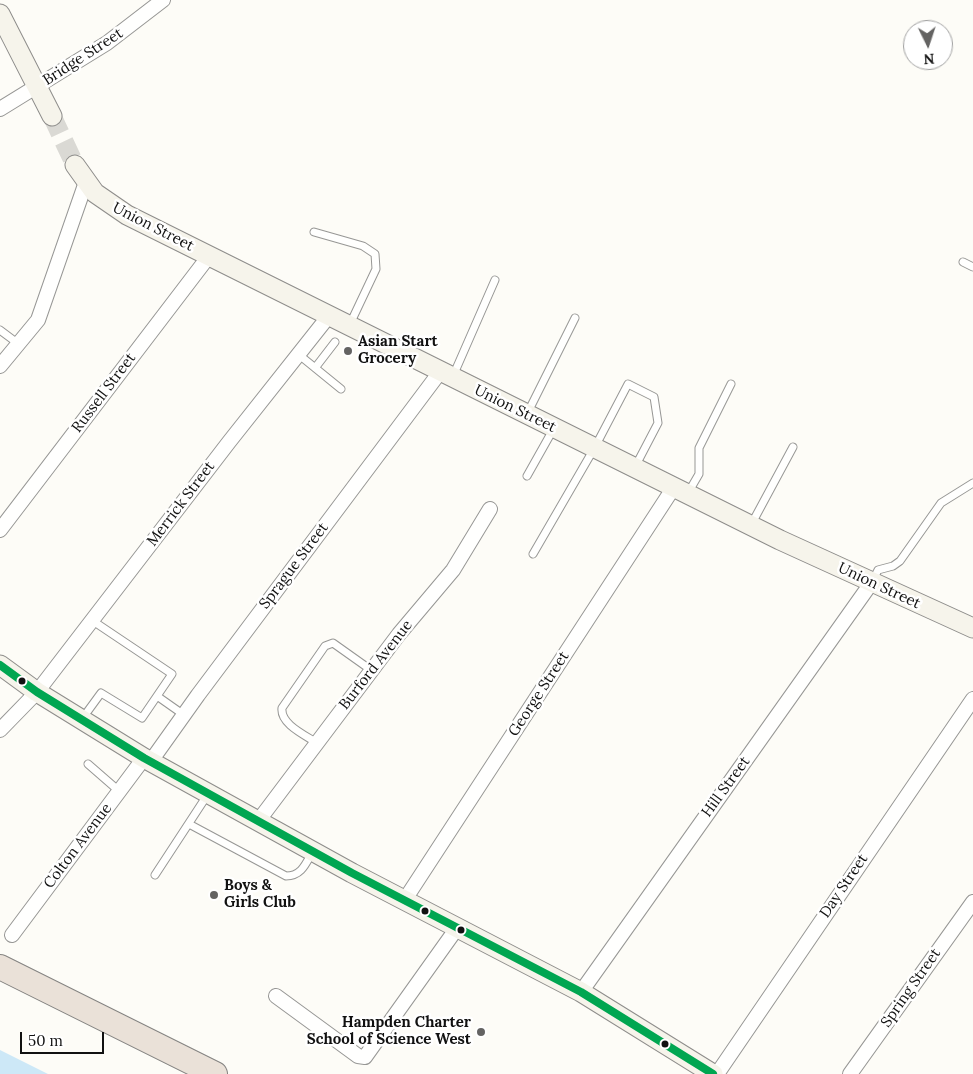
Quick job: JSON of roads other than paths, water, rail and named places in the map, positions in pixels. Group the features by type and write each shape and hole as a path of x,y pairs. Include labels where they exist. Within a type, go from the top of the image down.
{"highway":[{"path":"0,967 215,1074"},
{"path":"0,983 183,1074"}],"main road":[{"path":"0,14 52,116"},
{"name":"Union Street","path":"75,165 95,193 114,208 328,317 750,525 973,628"},
{"path":"0,664 37,692 148,759 404,901 581,992 707,1072"}],"street":[{"name":"Bridge Street","path":"0,109 125,31 163,0"},
{"path":"0,366 20,345 41,314 86,182"},
{"name":"Russell Street","path":"0,530 209,256"},
{"name":"Merrick Street","path":"0,730 37,692 328,317"},
{"name":"Sprague Street","path":"148,759 446,375"},
{"name":"George Street","path":"404,901 681,490"},
{"name":"Burford Avenue","path":"259,820 371,670 453,570 490,509"},
{"name":"Hill Street","path":"581,992 872,582"},
{"name":"Day Street","path":"707,1072 973,699"},
{"name":"Colton Avenue","path":"12,935 119,791 148,759"},
{"name":"Spring Street","path":"850,1074 973,902"},
{"path":"276,996 358,1056 365,1057 457,928"}],"lane":[{"path":"314,232 362,246 375,254 376,269 349,327"},
{"path":"963,262 973,267"},
{"path":"446,375 495,280"},
{"path":"527,414 575,318"},
{"path":"0,330 20,345"},
{"path":"315,368 335,342"},
{"path":"298,354 341,389"},
{"path":"533,554 595,448 628,384 654,397 658,423 635,468"},
{"path":"681,490 699,474 699,448 731,384"},
{"path":"528,476 554,428"},
{"path":"750,525 793,447"},
{"path":"872,582 878,570 893,566 900,561 941,503 973,483"},
{"path":"82,720 100,693 142,718 172,674 93,620"},
{"path":"316,743 286,721 281,713 282,708 325,646 333,643 371,670"},
{"path":"157,696 184,715"},
{"path":"88,764 119,791"},
{"path":"155,875 209,792"},
{"path":"189,824 286,876 292,876 302,870 313,851"}],"water":[{"path":"0,1050 48,1074 0,1074"}],"tunnel":[{"path":"52,116 75,165"}],"place":[{"name":"Asian Start Grocery","path":"348,351"},
{"name":"Boys & Girls Club","path":"214,895"},
{"name":"Hampden Charter School of Science West","path":"481,1032"}]}
